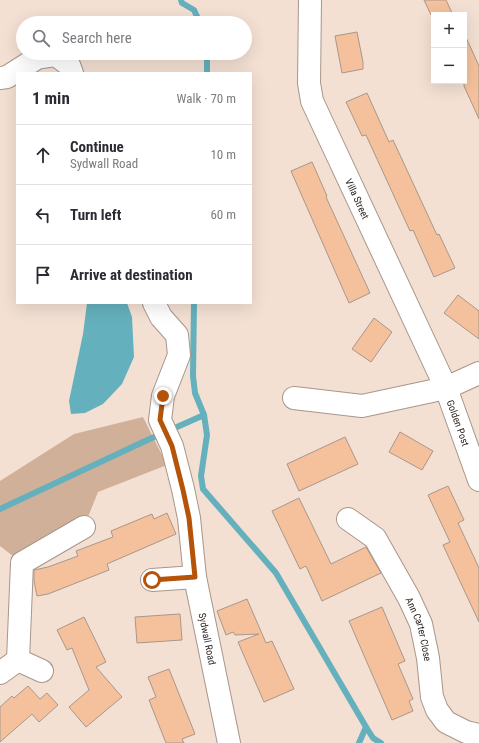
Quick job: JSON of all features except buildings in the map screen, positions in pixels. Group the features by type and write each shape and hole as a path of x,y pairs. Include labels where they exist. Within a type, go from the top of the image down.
{"street":[{"name":"Villa Street","path":"310,0 309,83 312,101 446,388"},
{"path":"0,78 7,76 34,60"},
{"path":"62,60 69,65 72,72"},
{"name":"Sydwall Road","path":"155,304 161,316 177,335 179,355 163,396 160,420 171,444 189,518 195,577 229,743"},
{"path":"294,398 362,406 446,388 479,373"},
{"name":"Golden Post","path":"446,388 479,480"},
{"name":"Ann Carter Close","path":"348,519 375,538 409,598 421,624 428,658 432,697 437,710 446,722 466,732 479,735"},
{"path":"18,660 22,563 84,527"},
{"path":"152,580 195,577"},
{"path":"18,660 42,671"},
{"path":"0,673 18,660"}],"shaded area":[{"path":"143,417 167,465 98,492 84,527 22,563 0,546 0,481 74,434"}],"water":[{"path":"87,304 127,304 132,317 134,357 122,384 103,404 85,413 71,414 69,401 83,334"}],"waterway":[{"path":"181,0 182,3 194,10 197,16"},
{"path":"207,60 207,72"},
{"path":"194,304 193,376 195,393 204,415 207,435 201,476 203,489 276,573 366,727 359,743"},
{"path":"0,509 204,415"},
{"path":"366,727 373,738 381,743"}],"route":[{"path":"152,580 195,577 189,518 183,490 172,446 160,420 163,396"}]}
